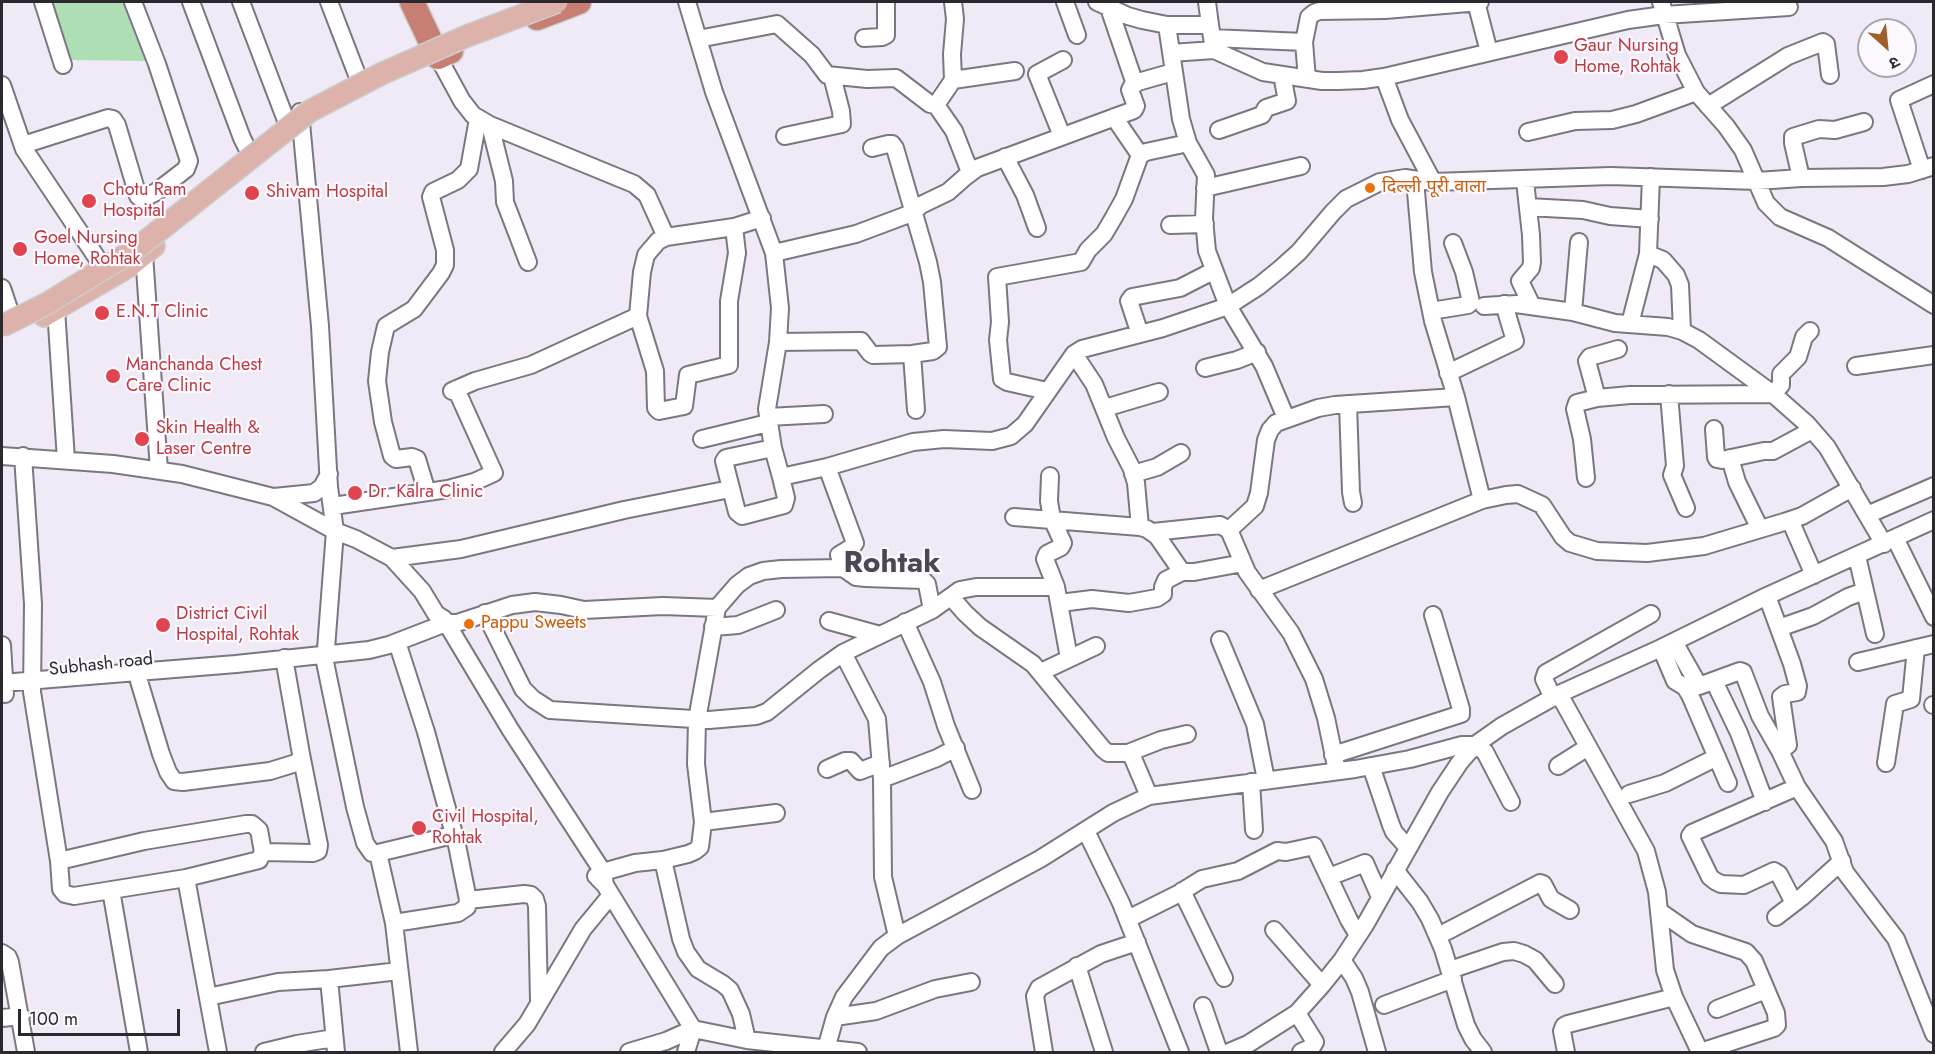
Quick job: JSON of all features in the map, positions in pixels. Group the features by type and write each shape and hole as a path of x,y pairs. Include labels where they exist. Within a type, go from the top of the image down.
{"highway":[{"path":"412,2 434,51"},
{"path":"434,51 544,2"},
{"path":"434,51 579,2"}],"main road":[{"path":"4,325 65,293 136,248 309,111 392,69 467,36 557,2"},
{"path":"4,325 144,254 296,121 434,51"},
{"path":"4,325 56,309 109,271 250,154 359,80 434,51"}],"street":[{"path":"43,2 63,65"},
{"path":"23,145 108,118 113,119 117,125 138,196 142,200 186,169 189,161 157,63 133,2"},
{"path":"191,2 250,154"},
{"path":"241,2 296,121 320,326 329,474 335,531 325,658 364,843 372,853 378,853 453,835"},
{"path":"329,2 359,80"},
{"path":"687,2 714,92 774,253 780,308 768,420 786,498 784,505 742,516 737,512 724,459 773,448"},
{"path":"864,38 886,35 886,2"},
{"path":"936,105 953,80 952,54 956,31 953,2"},
{"path":"1065,2 1077,35"},
{"path":"1207,2 1212,37 1263,72 1338,81 1364,81 1384,77 1628,20 1662,8 1789,7"},
{"path":"1307,79 1304,42 1309,18 1319,11 1478,2 1489,52"},
{"path":"1103,5 1128,16 1212,37 1304,42"},
{"path":"1103,5 1135,84"},
{"path":"1662,8 1677,55 1696,92 1726,126 1743,150 1767,203 1780,217 1828,238 1934,305"},
{"path":"698,39 777,24 812,55 824,72 832,76 896,78 930,104 936,105 954,131 970,172"},
{"path":"1167,25 1181,119 1188,143 1206,175 1206,247 1213,271 1228,306 1257,352 1286,418"},
{"path":"1171,53 1212,37"},
{"path":"1708,106 1788,56 1823,42 1826,44 1830,75"},
{"path":"434,51 469,111 484,122 634,184 647,195 666,237"},
{"path":"1062,136 1037,74 1063,60"},
{"path":"953,80 1015,71"},
{"path":"774,253 856,234 912,213 921,205 948,192 970,172 1135,108 1130,90 1135,84 1173,72"},
{"path":"1219,130 1262,115 1266,108 1287,101 1282,75"},
{"path":"785,136 842,124 832,76"},
{"path":"1384,77 1400,120 1433,182"},
{"path":"781,477 826,467 913,442 944,439 992,441 1011,436 1025,424 1074,354 1082,349 1140,334 1228,306 1259,286 1299,252 1346,199 1380,182 1393,179 1433,182 1525,181 1570,177 1757,181 1883,177 1908,174 1928,168 1899,100 1934,84"},
{"path":"2,85 23,145 109,271"},
{"path":"1528,132 1565,122 1612,120 1636,114 1696,92"},
{"path":"1114,117 1140,155"},
{"path":"484,122 504,181 506,202 528,262"},
{"path":"427,492 417,459 412,457 396,459 391,452 376,381 380,352 386,326 414,309 445,265 445,250 430,200 433,192 458,180 469,169 484,122"},
{"path":"1801,178 1792,143 1794,137 1819,129 1835,130 1864,122"},
{"path":"1047,391 1002,379 996,279 998,276 1083,261 1088,250 1098,242 1114,217 1128,189 1140,155 1188,143"},
{"path":"778,342 861,341 873,355 933,351 938,344 932,282 894,146 888,144 872,148"},
{"path":"1005,157 1029,203 1037,228"},
{"path":"1206,188 1301,166"},
{"path":"1630,324 1648,254 1651,177"},
{"path":"1415,180 1423,272 1431,311 1482,500"},
{"path":"1525,181 1532,262 1531,268 1520,282 1532,306"},
{"path":"1528,207 1583,210 1610,216 1650,219"},
{"path":"734,227 737,253 729,301 730,362 728,366 688,375 684,406 659,411 657,410 655,370 638,316 646,255 658,241 666,237 734,227 762,218"},
{"path":"1170,225 1205,224"},
{"path":"1573,312 1579,242"},
{"path":"1431,311 1468,305 1471,302 1464,272 1453,243"},
{"path":"144,254 159,470"},
{"path":"1648,254 1663,260 1676,275 1680,285 1682,331"},
{"path":"1140,334 1129,301 1132,297 1180,288 1213,271"},
{"path":"2,288 4,325"},
{"path":"1448,373 1515,342 1504,304"},
{"path":"1484,306 1504,304 1532,306 1573,312 1615,323 1668,327 1699,340 1773,394 1827,447 1867,515 1889,541 1932,612"},
{"path":"56,309 66,460"},
{"path":"333,506 448,489 474,482 494,473 454,390 531,365 638,316"},
{"path":"1586,478 1584,449 1574,406 1580,401 1669,394 1773,394 1781,385 1781,374 1798,357 1804,337 1810,331"},
{"path":"1597,398 1587,362 1590,357 1618,349"},
{"path":"1205,368 1257,352"},
{"path":"912,354 916,410"},
{"path":"1074,354 1094,384 1133,474 1147,529 1182,572"},
{"path":"1856,366 1934,355"},
{"path":"1105,408 1159,392"},
{"path":"1669,394 1675,466 1672,475 1686,508"},
{"path":"1229,530 1255,506 1259,493 1266,440 1276,423 1318,408 1456,397"},
{"path":"1348,404 1353,503"},
{"path":"702,440 768,420 824,414"},
{"path":"1714,429 1717,459 1722,460 1773,451 1812,430"},
{"path":"1133,474 1157,467 1181,453"},
{"path":"2,456 23,456 159,470 273,497 335,531 392,558 422,591 445,625 693,1029 686,1053"},
{"path":"23,456 33,604 32,687 59,861 61,889 64,894 74,896 186,878 259,860 263,852 259,830 252,824 246,824 144,841 59,861"},
{"path":"1730,459 1737,482 1760,529"},
{"path":"826,467 855,543 838,555 843,568"},
{"path":"273,497 314,493 322,488 329,474"},
{"path":"1050,476 1048,501 1052,519 1063,543 1061,547 1045,556 1058,595 1069,658"},
{"path":"1867,515 1934,486"},
{"path":"1259,590 1482,500 1518,494 1542,505 1563,537 1570,543 1597,551 1647,553 1704,546 1790,520 1802,516 1852,488"},
{"path":"392,558 461,549 624,510 730,489"},
{"path":"1014,517 1147,529 1220,525 1229,530 1243,563 1259,590 1291,633 1314,679 1326,718 1335,763"},
{"path":"1790,520 1814,575"},
{"path":"1203,1006 1229,1052 1248,1044 1298,1013 1342,960 1440,792 1460,762 1474,745 1502,726 1556,696 1934,520"},
{"path":"1857,556 1875,634"},
{"path":"485,613 523,689 550,710 697,720 756,716 767,712 843,653 933,609 960,590 976,587 1129,603 1158,598 1163,594 1166,580 1182,572 1243,563"},
{"path":"503,1053 527,1024 573,943 604,882 635,863 663,860 695,852 700,847 702,822 696,764 697,720 717,608 737,585 749,576 763,571 843,568 856,577 923,580 927,585 933,609"},
{"path":"1779,628 1813,616 1848,597 1865,591"},
{"path":"1767,596 1798,686 1797,692 1781,697 1788,745 1780,751"},
{"path":"951,597 980,627 1034,664 1108,753 1128,753 1161,740 1187,734"},
{"name":"Subhash road","path":"32,687 325,658 398,647 445,625 512,605 536,602 561,604 584,610 663,606 717,608"},
{"path":"713,627 738,625 777,610"},
{"path":"1651,614 1544,676 1588,747 1646,852 1657,892 1665,970 1674,997 1700,1052 1774,1028 1777,1025 1776,1013 1751,956 1746,952 1692,933 1659,911"},
{"path":"829,1050 835,1017 844,997 881,948 897,936 1040,859 1113,813 1149,796 1258,781 1335,763 1461,714 1434,615"},
{"path":"829,621 880,635"},
{"path":"905,622 933,682 946,726 972,790"},
{"path":"1220,640 1255,724 1258,781 1254,830"},
{"path":"1858,662 1934,644"},
{"path":"2,645 3,689"},
{"path":"1668,645 1701,687 1740,671 1743,672 1760,716 1797,787 1825,826 1843,867 1858,891 1896,939 1934,1034"},
{"path":"1668,645 1675,681 1685,687 1690,695 1728,783"},
{"path":"1041,672 1096,646"},
{"path":"394,923 458,913 467,907 468,900 457,845 426,732 398,647"},
{"path":"1886,763 1895,704 1911,699 1916,648"},
{"path":"843,653 877,719 881,771 883,877 897,936"},
{"path":"263,852 313,854 318,851 319,844 284,662"},
{"name":"Subhash road","path":"3,689 139,681 237,667"},
{"path":"139,681 161,754 174,781 183,782 270,771 296,763 302,754"},
{"path":"1714,681 1739,733 1766,802"},
{"path":"1335,763 1371,766 1410,759 1455,746 1474,745 1485,752 1510,802"},
{"path":"1558,766 1588,747"},
{"path":"827,769 845,761 851,761 860,771 881,771 937,758 956,748"},
{"path":"1128,753 1135,759 1149,796"},
{"path":"1629,794 1665,783 1717,757"},
{"path":"1371,766 1391,825 1408,848"},
{"path":"1794,903 1779,874 1774,871 1744,885 1721,884 1715,881 1710,877 1690,836 1692,833 1797,787"},
{"path":"702,822 776,813"},
{"path":"1086,831 1128,919 1180,1053"},
{"path":"1128,919 1202,879 1238,871 1277,851 1286,852 1311,846 1317,848 1348,920 1358,935"},
{"path":"378,853 394,923 409,1053"},
{"path":"663,860 686,952 698,969 730,990 741,1014 747,1040"},
{"path":"1776,917 1842,861"},
{"path":"1329,877 1365,863 1380,897"},
{"path":"1395,870 1420,902 1438,936 1466,1025 1483,1053"},
{"path":"186,878 218,1053"},
{"path":"1438,936 1542,883 1551,899 1570,910"},
{"path":"111,890 139,1053"},
{"path":"1182,891 1224,978"},
{"path":"468,900 524,894 531,895 535,899 539,1002"},
{"path":"1274,930 1322,985"},
{"path":"1044,1053 1035,996 1039,988 1111,950 1137,942"},
{"path":"1384,1005 1503,952 1514,951 1535,960 1555,984"},
{"path":"2,953 10,962 26,1053"},
{"path":"1342,960 1360,992 1377,1053"},
{"path":"1077,966 1104,1053"},
{"path":"208,997 278,982 399,971"},
{"path":"264,1053 335,1045 329,979"},
{"path":"835,1017 876,1011 935,989 971,982"},
{"path":"1717,1009 1766,990"},
{"path":"1566,1053 1562,1031 1564,1026 1674,997"},
{"path":"1298,1013 1315,1042 1312,1047 1301,1053"},
{"path":"2,1018 21,1016"},
{"path":"629,1053 693,1029 747,1040 858,1053"}],"green space":[{"path":"44,2 128,2 149,61 67,60"}],"place":[{"name":"Gaur Nursing Home, Rohtak","path":"1561,57"},
{"name":"दिल्ली पूरी वाला","path":"1370,188"},
{"name":"Shivam Hospital","path":"252,193"},
{"name":"Chotu Ram Hospital","path":"89,201"},
{"name":"Goel Nursing Home, Rohtak","path":"20,249"},
{"name":"E.N.T Clinic","path":"102,313"},
{"name":"Manchanda Chest Care Clinic","path":"113,376"},
{"name":"Skin Health & Laser Centre","path":"142,439"},
{"name":"Dr. Kalra Clinic","path":"355,493"},
{"name":"Pappu Sweets","path":"469,624"},
{"name":"District Civil Hospital, Rohtak","path":"163,625"},
{"name":"Civil Hospital, Rohtak","path":"419,828"}],"district":[{"name":"Rohtak","path":"892,565"}]}
